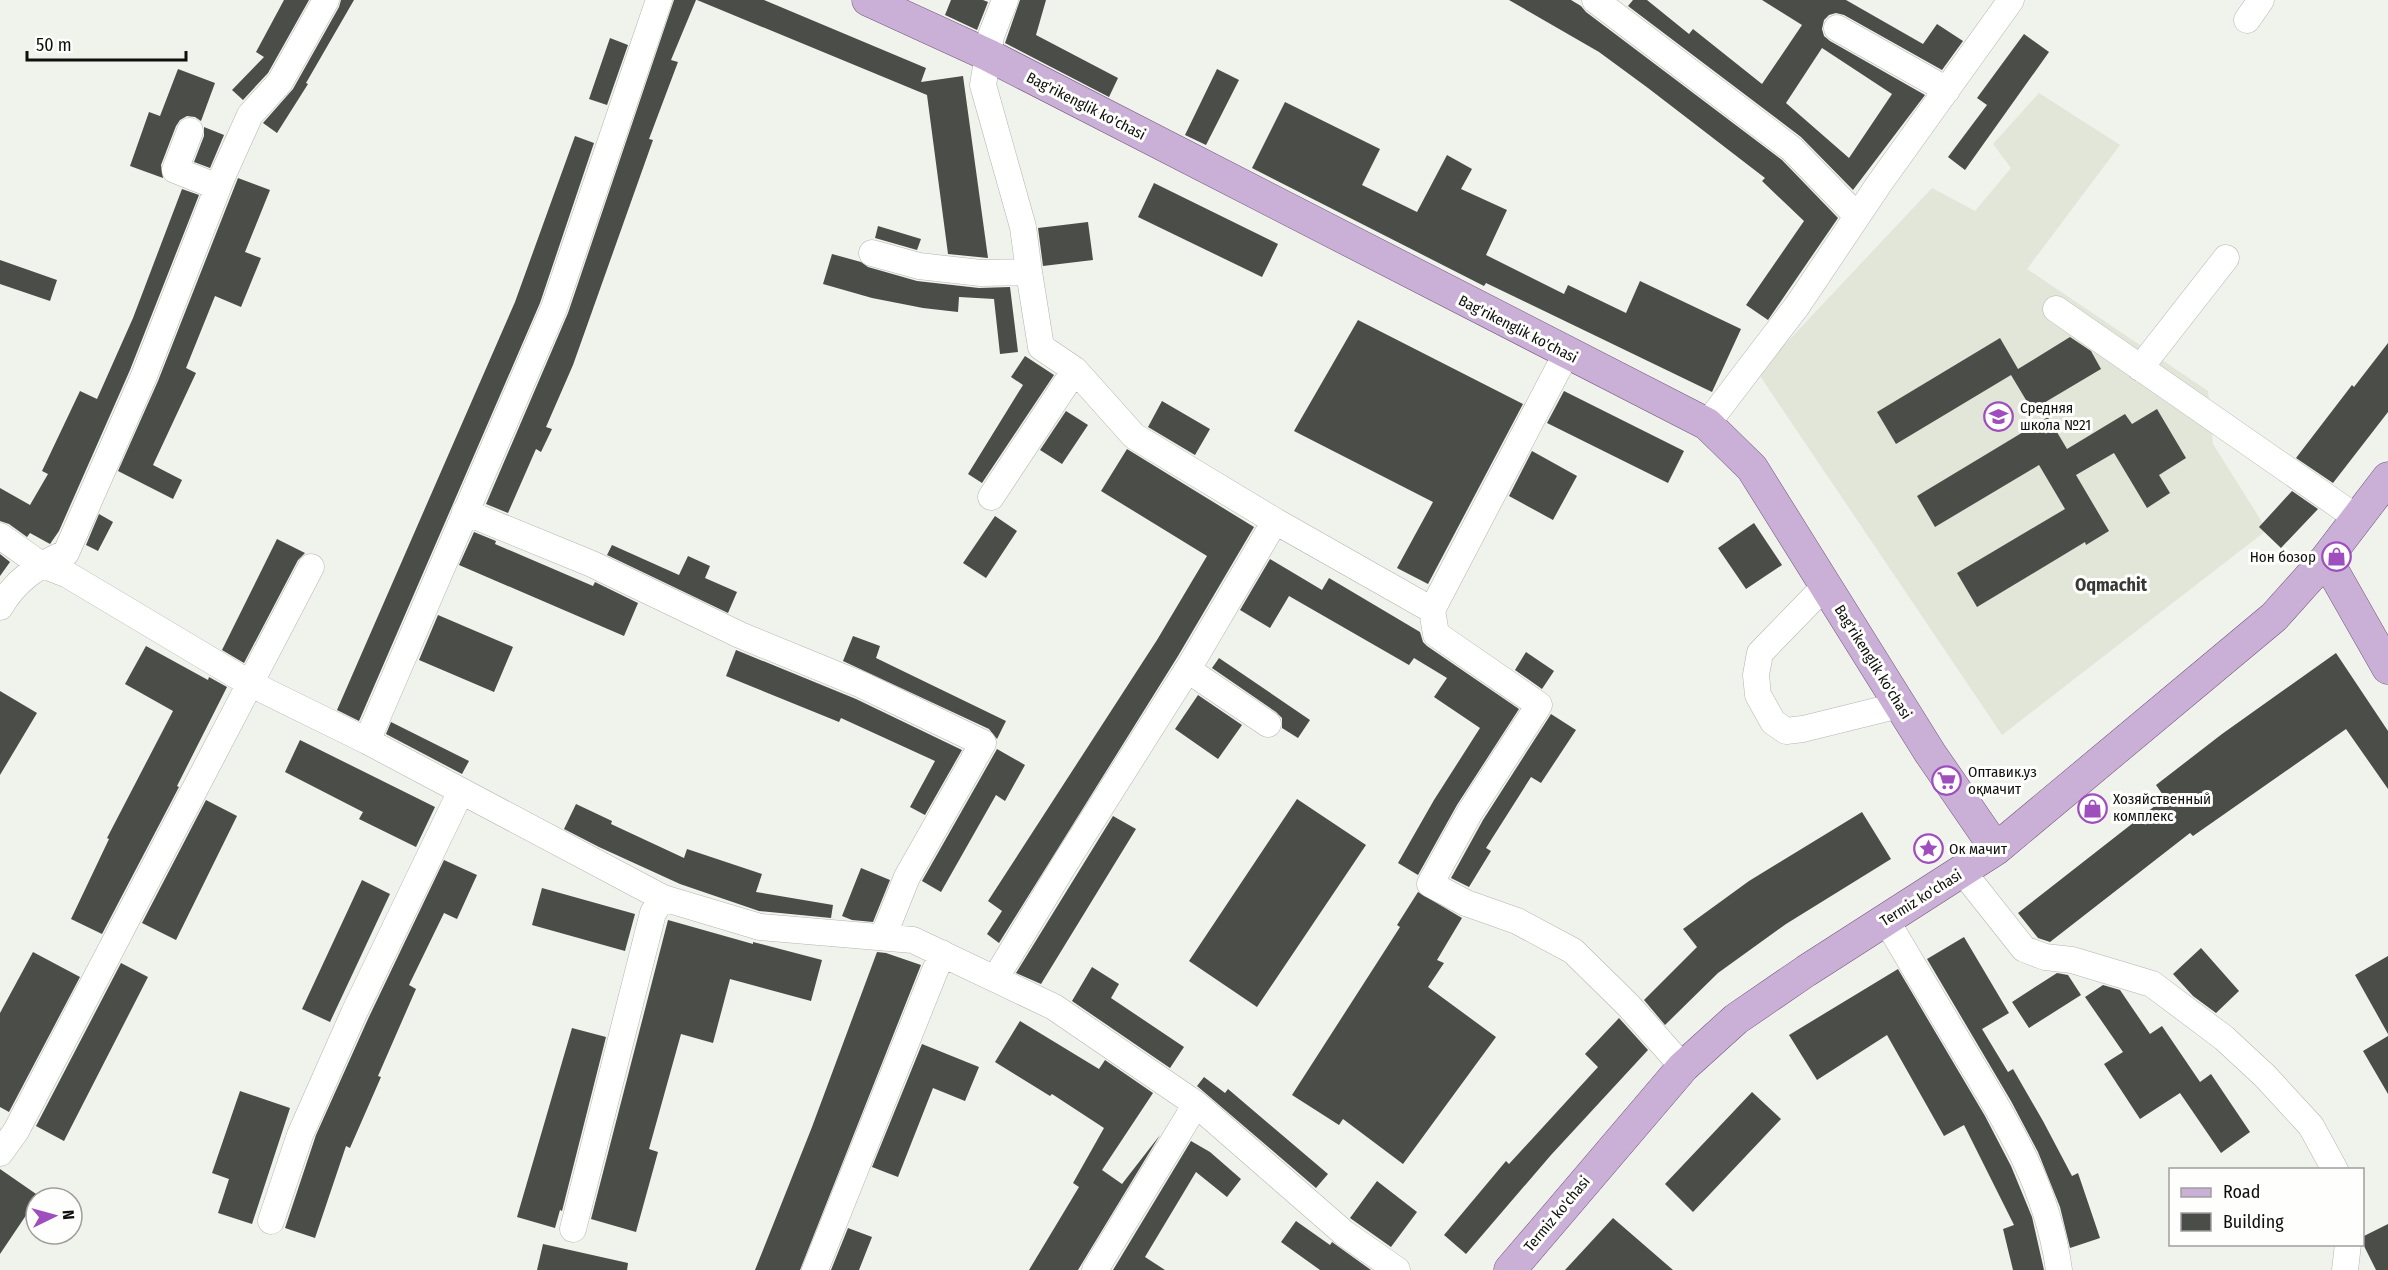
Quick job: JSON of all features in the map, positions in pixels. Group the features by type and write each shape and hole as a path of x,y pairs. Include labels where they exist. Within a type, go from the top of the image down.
{"main road":[{"name":"Bag'rikenglik ko'chasi","path":"868,0 988,56 1566,354 1707,424 1752,468 1930,753 1996,849"},
{"name":"Termiz ko'chasi","path":"1510,1270 1683,1067 1736,1019 1806,971 1996,849 2274,617 2326,559 2388,478"},
{"path":"2326,559 2383,650"}],"street":[{"path":"0,607 8,592 40,564 66,553 144,376 218,187 250,115 280,82 326,0"},
{"path":"367,741 554,308 659,0"},
{"path":"1005,0 991,36 983,85 1023,226 1041,347 1075,369 1134,436 1275,521 1432,609"},
{"path":"1595,0 1792,149 1857,216"},
{"path":"1707,424 1797,306 1857,216 2011,0"},
{"path":"1836,28 1947,90"},
{"path":"190,131 175,170 218,187"},
{"path":"872,253 919,266 981,273 1029,272"},
{"path":"2140,368 2226,258"},
{"path":"2056,309 2357,518"},
{"path":"1566,354 1432,609 1436,634 1539,705 1470,812 1430,884 1466,903 1517,921 1573,951 1629,1006 1683,1067"},
{"path":"991,497 1075,369"},
{"path":"465,512 592,564 740,634 862,685 982,743 907,877 883,937"},
{"path":"995,979 1064,865 1188,670 1275,521"},
{"path":"0,536 40,564 68,576 249,683 367,741 663,898 760,927 913,940 1054,1007 1196,1104 1344,1233 1397,1270"},
{"path":"0,1153 22,1121 311,567"},
{"path":"1825,586 1760,653 1756,675 1758,695 1773,723 1786,731 1803,729 1900,705"},
{"path":"1188,670 1268,724"},
{"path":"271,1221 300,1135 354,1013 461,791"},
{"path":"1963,872 2024,950 2045,957 2072,960 2152,984 2224,1038 2265,1076 2311,1126 2335,1168"},
{"path":"573,1229 653,913 663,898"},
{"path":"1886,920 2002,1114 2036,1181 2055,1242 2060,1270"},
{"path":"815,1270 942,954"},
{"path":"1095,1270 1196,1104"},
{"path":"2345,1270 2348,1246"}],"shaded area":[{"name":"Средняя школа №21","path":"2039,93 2120,145 2027,269 2208,391 2213,444 2267,530 2002,735 1758,373 1932,188 1975,211 2011,168 1993,144"}],"building":[{"path":"284,0 309,0 268,73 243,100 232,90 264,57 256,52"},
{"path":"341,0 354,0 306,83 308,84 277,133 263,123 293,89"},
{"path":"674,0 696,0 671,60 678,62 649,139 653,140 573,365 546,427 552,429 541,452 536,449 508,513 486,504 568,313"},
{"path":"697,0 764,0 926,68 921,82 963,76 988,258 948,254 927,95"},
{"path":"951,0 988,2 977,30 945,15"},
{"path":"1020,0 1046,0 1036,35 1118,78 1109,97 1005,43"},
{"path":"1509,0 1571,0 1581,6 1782,160 1838,218 1768,320 1746,305 1804,221 1762,181 1765,178 1648,88 1599,52"},
{"path":"1633,0 1647,0 1689,34 1693,29 1762,84 1802,25 1762,0 1846,0 1923,44 1937,24 1963,41 1942,70 1844,15 1836,13 1824,20 1822,29 1824,36 1830,41 1925,95 1853,190 1801,137 1628,6","holes":["1822,48 1892,94 1849,158 1786,103"]},
{"path":"2024,34 2049,52 1965,170 1948,157 1987,105 1977,98"},
{"path":"610,38 628,45 607,105 589,99"},
{"path":"178,69 215,83 201,121 187,116 176,126 161,165 163,178 130,166 149,112 160,116"},
{"path":"1217,69 1239,80 1206,145 1185,135"},
{"path":"1285,102 1380,149 1362,185 1417,212 1447,155 1472,169 1461,189 1507,210 1486,255 1564,294 1568,285 1626,313 1640,281 1741,329 1712,392 1486,283 1484,286 1252,168"},
{"path":"204,127 224,135 210,168 194,162 204,136"},
{"path":"575,136 594,143 540,303 359,721 337,710 515,302"},
{"path":"238,178 270,190 245,252 261,258 241,307 215,296 186,368 196,373 153,465 182,480 173,499 118,471 158,381"},
{"path":"1154,183 1278,244 1262,277 1138,217"},
{"path":"182,189 199,195 130,370 59,531 50,544 30,533 27,537 9,524 0,521 0,488 30,505 48,474 42,471 80,391 97,399 133,318"},
{"path":"1088,222 1093,260 1043,266 1038,228"},
{"path":"878,226 921,239 917,250 875,238"},
{"path":"832,254 917,281 979,288 1010,287 1018,352 1000,354 994,299 959,297 958,312 872,298 823,284"},
{"path":"0,260 57,280 50,301 0,284"},
{"path":"1358,320 1523,404 1428,584 1397,568 1433,502 1294,431"},
{"path":"2070,337 2091,351 2101,369 2032,410 2011,375 1896,444 1877,412 2000,338 2018,369"},
{"path":"2388,343 2388,412 2333,483 2296,458 2352,385 2354,387"},
{"path":"1025,356 1054,375 982,483 968,474 1023,385 1011,377"},
{"path":"1564,391 1684,451 1668,483 1547,423"},
{"path":"1162,401 1210,429 1195,455 1148,427"},
{"path":"2157,409 2186,458 2159,475 2170,493 2147,508 2114,453 2076,475 2109,531 2086,545 2085,542 1977,607 1957,573 2065,509 2039,465 1935,527 1917,496 2048,417 2067,449 2125,414 2132,424"},
{"path":"1066,411 1088,425 1062,464 1040,450"},
{"path":"1127,449 1254,527 1178,656 999,943 987,934 1002,911 988,901 1157,640 1207,556 1101,491"},
{"path":"1532,451 1577,476 1553,520 1509,496"},
{"path":"2292,491 2318,509 2281,548 2259,527"},
{"path":"99,514 113,522 98,551 86,545"},
{"path":"995,516 1017,531 986,578 963,563"},
{"path":"1754,523 1782,565 1746,589 1718,548"},
{"path":"474,532 496,541 495,544 593,586 595,582 638,603 624,636 459,565"},
{"path":"277,539 305,553 298,560 244,663 222,650"},
{"path":"612,545 679,575 688,556 710,566 705,578 737,592 728,613 607,555"},
{"path":"0,554 10,562 0,576"},
{"path":"1270,559 1322,590 1329,578 1420,632 1427,646 1519,709 1457,805 1418,875 1398,863 1434,800 1480,728 1434,697 1447,678 1414,658 1409,665 1289,596 1270,628 1240,610"},
{"path":"438,615 513,647 494,692 419,660"},
{"path":"853,636 880,646 876,658 1006,721 997,739 989,729 843,661"},
{"path":"146,646 208,680 209,677 227,687 177,786 179,787 102,934 71,919 109,839 107,838 173,711 125,684"},
{"path":"736,650 856,699 962,750 925,815 910,807 935,761 841,718 839,722 726,676"},
{"path":"1526,652 1554,671 1542,689 1515,670"},
{"path":"2336,653 2388,731 2388,789 2346,729 2193,836 2190,833 2050,942 2038,938 2018,913 2165,798 2156,785 2222,734"},
{"path":"1219,658 1310,720 1298,738 1282,728 1282,718 1276,712 1212,668"},
{"path":"0,691 37,713 0,775"},
{"path":"1198,695 1242,725 1218,759 1175,729"},
{"path":"1551,714 1576,730 1541,783 1531,777 1486,848 1491,851 1469,887 1451,878 1483,820"},
{"path":"391,722 469,761 462,774 386,734"},
{"path":"300,740 435,807 416,847 359,819 363,812 285,772"},
{"path":"997,749 1025,765 1005,801 996,795 941,892 922,881"},
{"path":"1297,799 1366,845 1257,1007 1189,961"},
{"path":"206,800 237,816 176,940 142,923"},
{"path":"576,804 612,821 611,824 684,858 687,849 762,874 756,892 833,905 831,918 759,911 680,884 564,829"},
{"path":"1862,812 1891,859 1786,924 1718,973 1665,1025 1644,1000 1697,947 1683,929 1749,881"},
{"path":"1113,816 1136,829 1041,984 1016,973"},
{"path":"444,860 477,875 457,919 444,913 409,985 416,989 350,1148 346,1146 315,1238 285,1228 316,1135 368,1019"},
{"path":"861,868 890,880 873,922 852,920 842,916"},
{"path":"362,880 390,894 330,1022 302,1009"},
{"path":"542,888 635,914 625,951 532,925"},
{"path":"1418,892 1462,918 1437,960 1444,963 1428,987 1496,1037 1403,1164 1343,1119 1339,1125 1292,1095 1400,927 1397,925"},
{"path":"668,920 753,944 753,942 822,960 811,1001 730,979 713,1043 681,1034 649,1149 658,1152 636,1232 591,1219"},
{"path":"1964,937 2009,1013 1982,1029 2008,1072 2013,1069 2072,1176 2078,1173 2100,1238 2070,1248 2060,1207 2038,1152 2011,1101 1927,959"},
{"path":"2201,948 2239,991 2216,1013 2193,996 2173,974"},
{"path":"33,952 80,977 9,1112 0,1107 0,1013"},
{"path":"877,952 921,965 800,1270 755,1270 812,1127"},
{"path":"2388,956 2388,1034 2355,975"},
{"path":"121,963 148,977 64,1141 36,1126"},
{"path":"1092,967 1119,984 1111,998 1184,1047 1170,1068 1072,1001"},
{"path":"1898,969 1985,1116 2011,1166 2032,1217 2044,1270 2013,1270 2003,1229 2014,1225 1964,1125 1944,1136 1887,1035 1817,1080 1789,1035"},
{"path":"2057,973 2068,975 2081,995 2029,1028 2012,1002"},
{"path":"2103,985 2120,990 2150,1034 2162,1026 2200,1082 2211,1074 2250,1132 2221,1153 2180,1093 2140,1119 2104,1064 2123,1052 2085,997"},
{"path":"1619,1018 1648,1050 1551,1155 1466,1254 1444,1235 1506,1161 1509,1164 1598,1067 1585,1054"},
{"path":"1020,1021 1099,1069 1105,1060 1153,1093 1102,1170 1122,1184 1160,1135 1078,1270 1029,1270 1079,1187 1073,1183 1104,1128 1052,1094 1050,1096 995,1062"},
{"path":"572,1028 606,1037 562,1211 560,1210 555,1228 517,1217"},
{"path":"2388,1036 2388,1094 2363,1051"},
{"path":"922,1044 979,1067 965,1101 933,1088 898,1177 872,1167"},
{"path":"1204,1077 1225,1093 1228,1089 1328,1174 1316,1188 1197,1086"},
{"path":"240,1091 290,1108 252,1224 218,1213 229,1179 212,1173"},
{"path":"1752,1092 1781,1119 1693,1212 1665,1184"},
{"path":"1191,1141 1210,1152 1241,1179 1227,1197 1196,1172 1145,1257 1165,1270 1113,1270"},
{"path":"0,1169 25,1186 24,1218 0,1254"},
{"path":"1377,1181 1417,1212 1391,1247 1350,1218"},
{"path":"1613,1218 1673,1270 1565,1270"},
{"path":"1296,1221 1330,1245 1332,1242 1371,1270 1320,1270 1281,1242"},
{"path":"2388,1224 2388,1270 2376,1270 2364,1246 2364,1236"},
{"path":"848,1228 872,1237 859,1270 831,1270"},
{"path":"543,1244 628,1263 627,1270 537,1270"}],"place":[{"name":"Средняя школа №21","path":"1999,417"},
{"name":"Нон бозор","path":"2337,557"},
{"name":"Оптавик.уз оқмачит","path":"1947,781"},
{"name":"Хозяйственный комплекс","path":"2092,808"},
{"name":"Ок мачит","path":"1928,849"}],"district":[{"name":"Oqmachit","path":"2111,585"}]}
